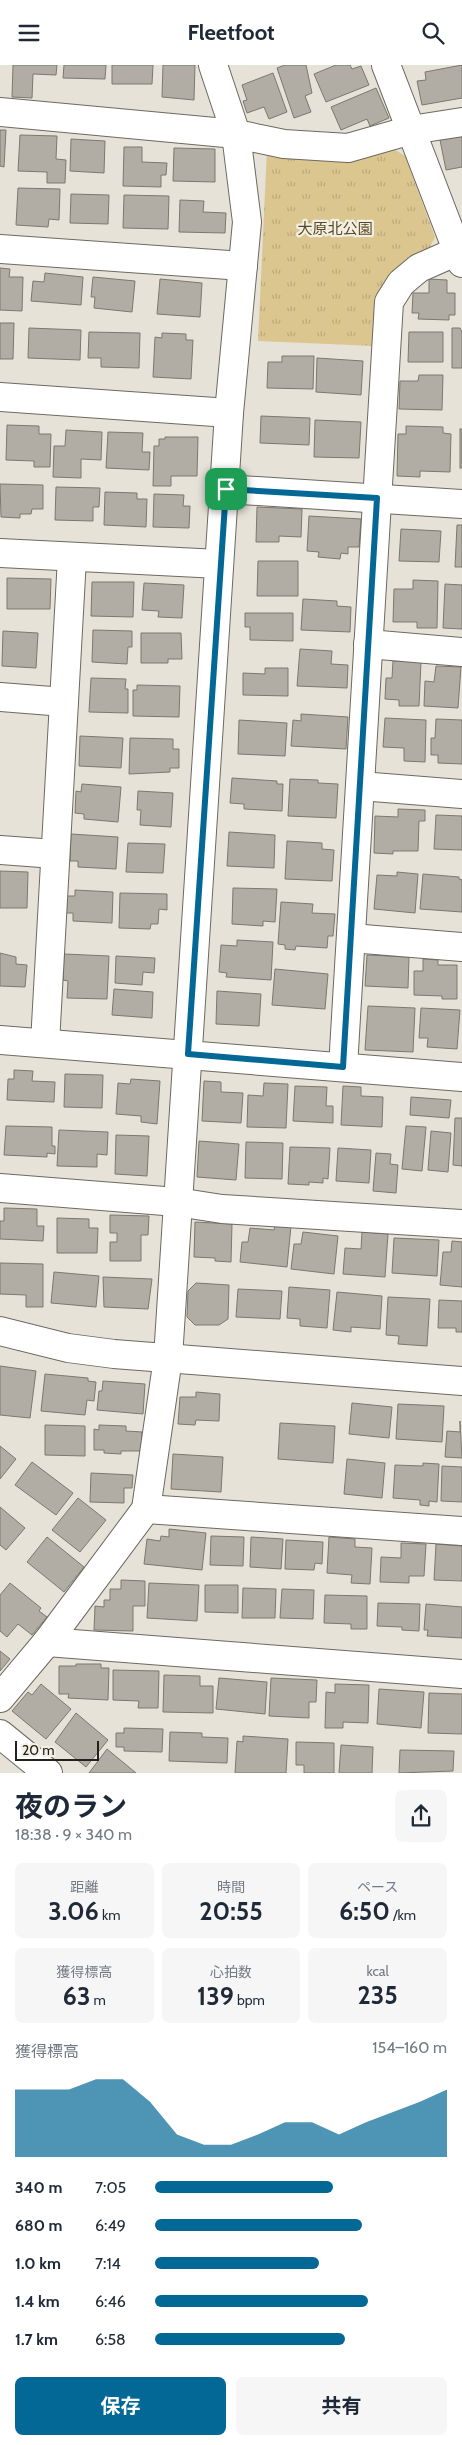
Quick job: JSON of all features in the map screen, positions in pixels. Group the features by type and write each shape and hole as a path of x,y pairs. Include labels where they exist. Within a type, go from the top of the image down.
{"street":[{"path":"0,1698 47,1642 146,1509 168,1358 219,564 226,489 229,413 247,222 236,134 213,65"},
{"path":"343,1067 389,302 401,283 419,268 460,254 386,65"},
{"path":"0,112 236,134 284,144 348,148 411,130 462,122"},
{"path":"0,249 243,266"},
{"path":"0,397 229,413"},
{"path":"226,489 462,504"},
{"path":"0,553 219,564"},
{"path":"45,1043 72,558"},
{"path":"368,645 462,652"},
{"path":"0,697 64,702"},
{"path":"360,786 462,794"},
{"path":"0,850 56,854"},
{"path":"351,938 462,947"},
{"path":"0,1040 462,1077"},
{"path":"0,1188 178,1202 222,1209 462,1224"},
{"path":"0,1331 68,1347 168,1358 462,1381"},
{"path":"146,1509 462,1531"},
{"path":"47,1642 462,1674"},
{"path":"0,1734 48,1773"}],"green space":[{"name":"大原北公園","path":"391,147 405,156 435,237 430,247 393,275 375,346 258,341 267,149"}],"building":[{"path":"13,65 57,65 56,75 33,74 32,98 12,97"},
{"path":"64,65 106,65 105,79 63,78"},
{"path":"112,65 153,65 152,84 112,84"},
{"path":"163,65 195,65 194,100 162,97"},
{"path":"285,65 306,65 312,93 305,96 311,112 294,118 277,68"},
{"path":"336,65 350,65 352,69 361,66 369,85 326,102 314,74"},
{"path":"462,65 462,98 422,105 417,81 426,80 425,72"},
{"path":"273,73 287,112 269,119 264,107 247,113 243,101 247,100 242,85"},
{"path":"376,88 389,118 370,126 367,119 341,130 331,107"},
{"path":"0,130 6,130 4,167 0,166"},
{"path":"20,135 57,136 56,159 66,160 65,183 47,183 47,172 18,171"},
{"path":"462,136 462,167 446,170 440,140"},
{"path":"71,139 105,141 104,173 70,171"},
{"path":"124,147 142,147 142,162 167,163 166,175 161,175 161,187 123,186"},
{"path":"174,148 215,149 215,182 173,181"},
{"path":"18,188 60,189 59,220 49,219 48,227 16,225"},
{"path":"71,194 109,195 108,224 70,223"},
{"path":"124,195 169,196 168,229 123,228"},
{"path":"180,200 204,201 203,212 226,213 225,233 179,232"},
{"path":"0,268 10,269 9,277 23,277 22,311 0,310"},
{"path":"45,273 83,277 81,305 31,301 33,281 44,282"},
{"path":"93,277 135,281 132,312 94,308 95,297 91,297"},
{"path":"160,279 202,283 200,317 157,314"},
{"path":"429,279 447,280 447,293 455,293 455,315 449,315 449,320 418,319 419,313 412,313 413,293 429,293"},
{"path":"0,323 14,323 13,359 0,359"},
{"path":"29,328 81,330 80,360 28,358"},
{"path":"452,328 460,328 462,332 462,368 452,368"},
{"path":"89,332 140,333 139,368 101,367 101,358 88,358"},
{"path":"409,332 443,332 443,362 408,362"},
{"path":"162,333 186,334 186,340 193,340 191,379 153,377 155,337 162,338"},
{"path":"282,356 314,356 313,389 267,388 268,362 282,362"},
{"path":"317,358 363,361 361,395 316,392"},
{"path":"419,375 443,375 442,410 399,409 400,381 418,381"},
{"path":"261,416 310,418 309,445 260,443"},
{"path":"315,420 361,422 359,458 314,457"},
{"path":"7,425 39,426 39,434 51,434 50,467 34,467 34,461 6,460"},
{"path":"406,426 443,427 443,433 451,434 450,472 420,471 420,477 397,476 398,434 406,434"},
{"path":"460,429 462,429 462,468 460,468"},
{"path":"66,430 102,432 101,460 81,459 81,478 53,477 54,446 65,446"},
{"path":"108,432 143,433 142,452 150,452 149,470 106,468"},
{"path":"165,437 198,437 197,476 171,476 171,486 153,486 154,446 159,446 159,439 165,439"},
{"path":"0,484 43,485 43,509 32,509 31,514 20,514 20,518 1,517"},
{"path":"56,487 100,488 99,507 93,507 93,521 55,520"},
{"path":"105,492 137,493 137,499 147,499 146,527 104,525"},
{"path":"154,494 184,495 183,506 190,506 189,528 153,527"},
{"path":"257,507 302,509 301,537 279,536 279,542 256,542"},
{"path":"309,516 361,519 359,547 348,547 348,554 341,553 340,559 318,557 319,552 307,551"},
{"path":"457,525 462,525 462,567 455,567"},
{"path":"401,529 441,531 439,562 399,561"},
{"path":"258,561 298,561 298,596 257,596"},
{"path":"7,578 51,579 50,609 7,609"},
{"path":"413,580 438,581 437,628 417,628 417,622 393,622 394,589 413,589"},
{"path":"92,582 134,582 133,617 91,616"},
{"path":"144,583 184,585 182,618 158,617 159,611 142,610"},
{"path":"445,584 462,585 462,629 443,628"},
{"path":"303,599 337,601 337,606 351,607 350,632 301,630"},
{"path":"245,613 293,613 293,641 250,640 250,627 245,627"},
{"path":"93,630 132,631 132,647 128,647 127,664 92,662"},
{"path":"3,631 38,633 36,668 2,666"},
{"path":"141,633 181,633 182,659 168,659 168,663 141,663"},
{"path":"300,649 332,651 331,664 348,665 347,688 297,686"},
{"path":"393,661 421,662 419,706 399,706 399,700 385,699 386,678 392,678"},
{"path":"436,666 461,667 458,708 424,706 425,681 434,682"},
{"path":"265,668 288,668 288,696 243,695 243,673 265,674"},
{"path":"91,678 126,679 125,689 128,689 128,713 89,712"},
{"path":"137,685 180,686 179,717 133,716 133,690 137,690"},
{"path":"301,714 348,717 346,749 291,746 293,720 301,721"},
{"path":"385,718 426,720 425,762 404,761 404,748 383,747"},
{"path":"436,719 462,720 462,764 438,763 438,755 431,755 431,738 435,738"},
{"path":"239,720 287,723 285,756 238,754"},
{"path":"80,736 123,738 121,768 79,766"},
{"path":"130,738 173,739 173,749 179,749 179,768 170,768 170,772 129,774"},
{"path":"232,778 277,781 277,784 283,784 282,811 244,809 244,804 230,803"},
{"path":"290,779 318,780 318,783 338,784 336,818 288,816"},
{"path":"82,784 121,787 118,822 84,819 84,814 75,813 76,791 81,792"},
{"path":"138,791 173,793 171,827 140,825 141,810 137,810"},
{"path":"398,809 425,810 425,821 419,821 418,851 393,851 393,854 374,853 375,816 398,817"},
{"path":"436,815 462,816 462,850 434,849"},
{"path":"229,832 275,835 274,868 227,866"},
{"path":"71,834 118,837 116,869 78,867 78,861 70,861"},
{"path":"287,841 322,843 322,849 334,850 332,881 285,879"},
{"path":"128,843 165,844 163,873 126,872"},
{"path":"0,871 28,872 27,908 0,908"},
{"path":"397,872 418,874 415,913 374,909 377,875 397,876"},
{"path":"423,874 459,877 462,880 462,912 420,909"},
{"path":"233,888 277,889 275,922 263,921 263,926 232,924"},
{"path":"75,890 113,892 112,923 73,921 73,913 66,913 67,896 75,896"},
{"path":"120,893 167,894 167,910 159,909 158,924 151,924 150,929 119,928"},
{"path":"281,902 313,904 312,913 335,914 333,936 328,936 327,948 296,946 295,950 285,949 285,945 278,944"},
{"path":"237,940 273,942 271,980 226,977 227,973 219,972 221,945 237,946"},
{"path":"0,953 16,957 16,964 27,965 25,987 0,986"},
{"path":"64,954 109,956 107,999 67,998 68,981 63,980"},
{"path":"367,955 409,957 408,988 365,986"},
{"path":"116,956 155,958 154,973 143,972 142,985 115,983"},
{"path":"423,959 438,960 438,965 457,965 457,999 442,999 442,996 414,995 414,971 423,971"},
{"path":"275,969 328,974 325,1009 272,1005"},
{"path":"114,989 153,992 152,1018 112,1015"},
{"path":"217,991 261,994 259,1026 216,1024"},
{"path":"368,1006 415,1008 413,1052 365,1050"},
{"path":"421,1008 460,1010 457,1049 427,1047 428,1038 419,1038"},
{"path":"14,1070 33,1071 32,1081 55,1082 54,1102 7,1100 8,1079 14,1079"},
{"path":"65,1074 103,1075 102,1108 64,1107"},
{"path":"131,1079 160,1081 157,1124 141,1122 141,1116 116,1114 118,1083 130,1084"},
{"path":"204,1081 221,1082 221,1092 243,1093 241,1123 202,1121"},
{"path":"264,1083 288,1084 286,1128 247,1127 248,1095 263,1096"},
{"path":"295,1086 327,1087 326,1106 333,1106 333,1123 293,1121"},
{"path":"343,1086 361,1087 361,1096 383,1097 382,1127 341,1125"},
{"path":"411,1097 451,1100 449,1118 410,1115"},
{"path":"455,1118 462,1118 462,1166 453,1165"},
{"path":"6,1126 52,1127 52,1146 55,1146 55,1154 47,1153 47,1157 4,1155"},
{"path":"406,1126 426,1127 422,1171 402,1169"},
{"path":"59,1130 108,1132 107,1155 97,1154 97,1167 57,1166"},
{"path":"431,1131 451,1133 448,1172 428,1170"},
{"path":"116,1135 149,1136 147,1176 115,1174"},
{"path":"199,1141 239,1144 236,1180 197,1177"},
{"path":"246,1142 283,1143 282,1179 245,1178"},
{"path":"290,1147 330,1148 328,1179 323,1178 323,1183 309,1182 309,1185 288,1184"},
{"path":"338,1148 371,1150 369,1183 336,1181"},
{"path":"376,1153 391,1154 390,1164 398,1165 396,1193 373,1191"},
{"path":"4,1208 37,1209 37,1226 44,1226 43,1241 0,1239 0,1221 4,1221"},
{"path":"110,1215 149,1216 148,1235 141,1235 141,1261 110,1261 110,1242 117,1242 117,1233 110,1233"},
{"path":"57,1218 89,1219 89,1228 98,1228 97,1253 57,1253"},
{"path":"195,1222 232,1224 231,1262 215,1261 215,1258 194,1257"},
{"path":"275,1225 291,1226 287,1267 240,1262 242,1242 248,1242 250,1228 274,1230"},
{"path":"303,1232 338,1236 334,1274 291,1269 294,1244 301,1244"},
{"path":"362,1232 388,1234 385,1277 343,1274 345,1248 361,1249"},
{"path":"394,1238 439,1240 437,1276 392,1273"},
{"path":"452,1241 462,1242 462,1287 440,1285 443,1252 451,1252"},
{"path":"0,1263 43,1264 43,1307 26,1307 26,1295 0,1294"},
{"path":"54,1272 99,1276 96,1307 51,1303"},
{"path":"103,1277 152,1279 148,1309 104,1307"},
{"path":"196,1283 229,1285 228,1319 219,1325 195,1325 187,1317 188,1291"},
{"path":"289,1287 330,1290 327,1328 300,1326 300,1319 287,1318"},
{"path":"238,1289 282,1291 280,1319 236,1317"},
{"path":"337,1292 382,1296 380,1329 351,1327 351,1332 333,1330"},
{"path":"388,1297 430,1299 427,1346 398,1344 399,1336 386,1335"},
{"path":"439,1300 462,1301 462,1332 456,1332 456,1328 438,1328"},
{"path":"0,1366 36,1371 30,1418 0,1415"},
{"path":"45,1374 88,1378 88,1381 96,1382 94,1401 87,1400 85,1415 41,1411"},
{"path":"103,1381 145,1384 143,1414 97,1410 99,1391 102,1391"},
{"path":"196,1392 220,1394 219,1421 196,1420 195,1425 178,1424 180,1397 196,1397"},
{"path":"352,1403 392,1407 389,1438 349,1434"},
{"path":"398,1404 444,1406 442,1442 396,1439"},
{"path":"460,1421 462,1458 445,1457 447,1431 460,1432"},
{"path":"280,1423 335,1426 333,1463 278,1459"},
{"path":"45,1425 85,1426 85,1456 45,1455"},
{"path":"99,1425 126,1426 126,1431 142,1432 141,1451 121,1451 121,1454 104,1453 104,1450 94,1450 94,1429 99,1430"},
{"path":"0,1446 16,1459 0,1479"},
{"path":"173,1454 223,1457 221,1492 171,1489"},
{"path":"347,1459 385,1463 382,1498 344,1494"},
{"path":"32,1462 73,1493 56,1515 15,1485"},
{"path":"423,1463 439,1464 437,1502 429,1501 429,1506 420,1505 420,1500 393,1498 395,1465 423,1466"},
{"path":"442,1466 462,1467 462,1502 441,1501"},
{"path":"91,1473 133,1475 132,1488 124,1488 124,1503 90,1502"},
{"path":"78,1498 106,1520 80,1552 52,1530"},
{"path":"0,1507 25,1528 6,1550 0,1545"},
{"path":"169,1529 206,1533 202,1570 144,1564 147,1539 160,1541 161,1536 169,1537"},
{"path":"211,1536 244,1537 243,1566 210,1565"},
{"path":"47,1537 84,1567 64,1592 27,1562"},
{"path":"251,1537 283,1539 281,1569 250,1567"},
{"path":"329,1537 355,1539 355,1547 372,1548 370,1584 351,1583 352,1575 327,1573"},
{"path":"286,1540 323,1542 322,1564 315,1563 314,1570 285,1569"},
{"path":"401,1543 426,1544 424,1576 409,1576 409,1583 380,1582 381,1557 401,1558"},
{"path":"436,1544 462,1546 462,1581 434,1580"},
{"path":"121,1580 145,1581 145,1606 133,1606 133,1631 94,1630 95,1606 104,1607 104,1600 110,1600 110,1589 121,1589"},
{"path":"10,1583 41,1608 39,1611 47,1617 32,1635 18,1624 7,1637 0,1631 0,1595"},
{"path":"149,1583 199,1585 197,1621 147,1618"},
{"path":"205,1585 238,1585 238,1613 205,1612"},
{"path":"243,1588 276,1589 275,1618 242,1618"},
{"path":"282,1589 314,1590 313,1619 280,1618"},
{"path":"325,1595 367,1596 367,1629 351,1629 351,1624 324,1623"},
{"path":"378,1603 420,1604 419,1631 402,1630 402,1627 377,1626"},
{"path":"426,1604 462,1607 462,1638 427,1636 428,1630 424,1630"},
{"path":"0,1651 10,1659 0,1671"},
{"path":"76,1664 101,1664 101,1668 109,1668 108,1700 68,1698 69,1694 59,1694 59,1666 76,1666"},
{"path":"113,1670 159,1671 158,1708 138,1708 139,1701 113,1700"},
{"path":"164,1675 200,1676 200,1686 213,1686 213,1713 163,1712"},
{"path":"219,1678 267,1682 265,1714 216,1709"},
{"path":"271,1678 317,1680 316,1702 309,1702 309,1718 269,1716"},
{"path":"41,1684 71,1709 46,1739 12,1711 28,1692 32,1695"},
{"path":"335,1684 369,1685 368,1723 343,1722 343,1728 325,1728 326,1692 335,1693"},
{"path":"379,1689 424,1692 421,1728 377,1724"},
{"path":"429,1693 462,1694 462,1734 428,1733"},
{"path":"76,1713 108,1740 86,1767 55,1742"},
{"path":"124,1728 163,1729 162,1752 124,1751 124,1747 116,1747 116,1733 124,1733"},
{"path":"170,1732 202,1733 202,1737 228,1738 227,1763 169,1761"},
{"path":"243,1736 288,1739 286,1773 235,1773 237,1741 243,1742"},
{"path":"296,1742 334,1743 334,1773 304,1773 304,1765 296,1765"},
{"path":"341,1745 373,1747 372,1773 339,1773"},
{"path":"107,1749 136,1773 89,1773"},
{"path":"400,1750 454,1751 453,1771 399,1773"}],"route":[{"path":"226,489 377,498 343,1067 188,1054 219,564 226,489"}]}
